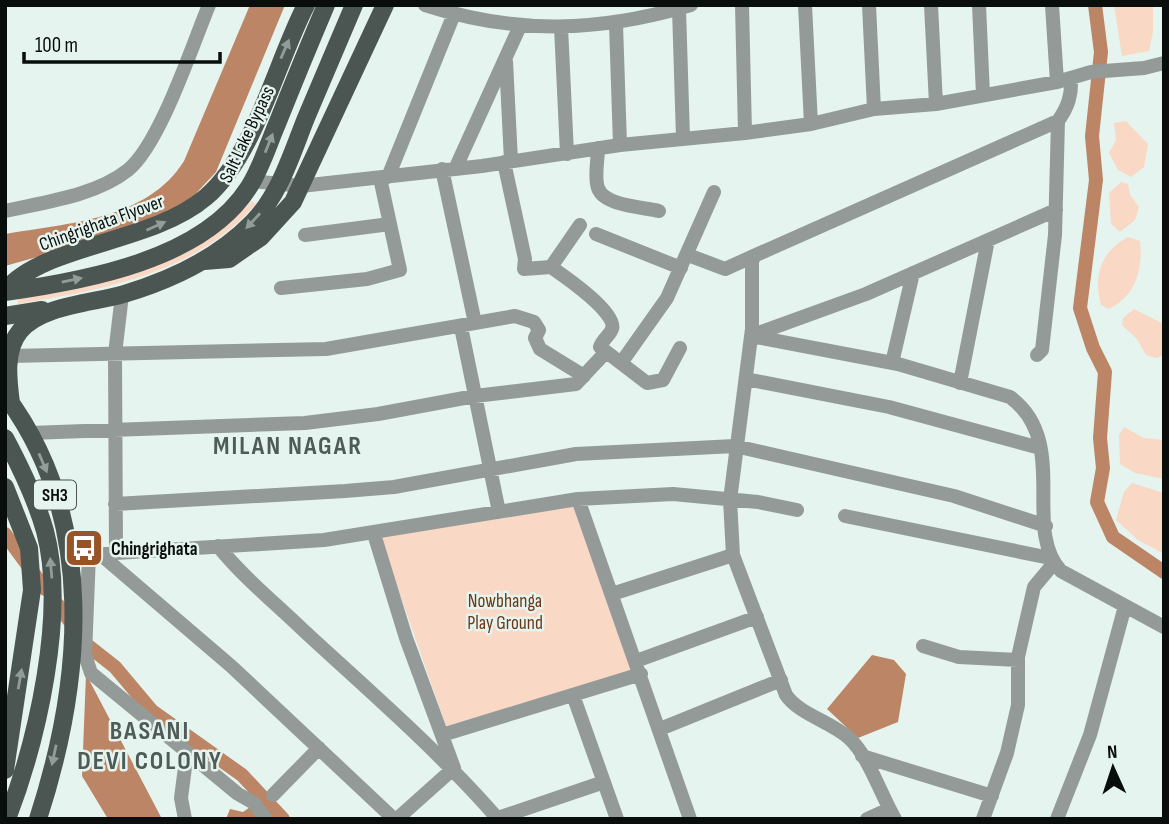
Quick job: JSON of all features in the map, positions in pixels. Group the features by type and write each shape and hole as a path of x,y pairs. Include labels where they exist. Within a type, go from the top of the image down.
{"main road":[{"name":"Chingrighata Flyover","path":"5,292 26,273 46,263 149,230 173,219 207,196 232,166 247,140 306,5"},
{"name":"Salt Lake Bypass","path":"5,292 103,273 181,244 236,204 252,181 326,5"},
{"path":"5,316 122,295 201,262 254,221 278,185 354,5"},
{"path":"201,262 229,259 261,237 293,202 385,5"},
{"path":"8,399 10,356 18,333 27,323 77,303"},
{"name":"SH3","path":"8,399 30,433 59,505 87,555 68,686 39,816"},
{"name":"SH3","path":"5,438 45,531 51,565 50,637 32,744 8,816"},
{"path":"5,487 29,548 32,590 5,770"}],"street":[{"path":"5,211 81,192 118,177 130,168 161,119 209,5"},
{"path":"425,5 454,14 520,26 561,27 616,24 685,7 683,138"},
{"path":"742,5 745,133"},
{"path":"805,5 811,124"},
{"path":"869,5 874,109"},
{"path":"931,5 936,104"},
{"path":"979,5 983,94"},
{"path":"596,234 684,261 725,269 1058,121 1067,108 1072,92 1064,80 1052,5"},
{"path":"281,288 367,279 400,270 390,225 384,177 454,14"},
{"path":"616,24 620,145"},
{"path":"499,513 475,396 449,168 520,26"},
{"path":"561,27 567,153"},
{"path":"506,57 507,161 525,259 524,269 551,267 579,287 612,320 612,328 600,347 647,383 663,380 680,348"},
{"path":"252,181 301,186 620,145 745,133 811,124 874,109 936,104 1064,80 1091,72 1163,64"},
{"path":"1037,355 1042,350 1056,210 1058,121"},
{"path":"598,148 596,185 599,192 615,201 659,211"},
{"path":"621,363 667,298 715,192"},
{"path":"751,336 866,294 1056,210"},
{"path":"305,235 390,225"},
{"path":"551,267 580,225"},
{"path":"960,383 988,240"},
{"path":"756,256 751,266 751,336 730,500 733,555 793,705 828,721 849,738 862,756 892,814 867,819"},
{"path":"892,363 913,273"},
{"path":"116,552 115,354 122,295"},
{"path":"10,356 326,349 525,317 539,330 535,338 540,349 584,376"},
{"path":"751,336 892,363 1010,397 1025,408 1036,427 1052,561 1034,587 1018,660 1018,705 1007,753 983,819"},
{"path":"30,433 305,423 378,414 475,396 576,384 605,353"},
{"path":"746,379 889,407 1040,448"},
{"path":"115,504 369,489 612,451 735,446 954,496 1046,526"},
{"path":"87,555 374,534 578,499 673,495 797,510"},
{"path":"578,499 690,819"},
{"path":"845,516 1052,561 1062,571 1164,627"},
{"path":"374,534 406,638 454,768"},
{"path":"218,546 364,688 454,768 498,819 604,782"},
{"path":"87,555 232,666 395,819 454,768"},
{"path":"612,594 733,555"},
{"path":"81,598 85,655 90,673 237,794 254,803 266,819"},
{"path":"1057,819 1090,735 1107,662 1125,606"},
{"path":"442,735 573,695 757,617"},
{"path":"923,646 959,657 1018,660"},
{"path":"660,729 781,680"},
{"path":"573,695 617,819"},
{"path":"274,795 319,748"},
{"path":"185,819 181,798 187,752"},
{"path":"862,756 992,796"}],"green space":[{"path":"1114,5 1153,5 1153,32 1149,51 1122,56"},
{"path":"1126,121 1148,144 1144,167 1131,177 1118,170 1109,153 1116,140 1114,123"},
{"path":"1121,182 1128,184 1130,195 1139,207 1135,220 1120,232 1111,224 1109,193"},
{"path":"252,201 256,204 232,228 177,262 147,275 115,284 18,304 18,299 108,280 174,258 209,238"},
{"path":"1128,237 1140,241 1139,271 1126,297 1109,309 1101,305 1099,294 1101,265 1111,249"},
{"path":"1134,309 1164,324 1164,355 1156,358 1146,355 1137,339 1122,325 1123,318"},
{"path":"1124,427 1144,438 1164,440 1164,479 1135,473 1120,464 1119,435"},
{"path":"1132,483 1164,493 1164,554 1138,540 1116,520 1124,492"},
{"name":"Nowbhanga Play Ground","path":"574,501 636,670 446,726 380,537"}],"shaded area":[{"path":"250,5 285,5 216,172 187,203 119,234 5,266 5,234 104,216 149,196 168,181 184,161"},
{"path":"872,655 894,660 906,674 898,722 858,738 827,709"},
{"path":"86,674 162,819 108,819 82,776"},
{"path":"253,805 262,819 226,819 230,809 243,812"}],"waterway":[{"path":"1095,5 1101,52 1092,136 1096,180 1080,308 1093,348 1105,372 1100,438 1103,468 1097,502 1113,537 1164,572"},
{"path":"5,534 45,589"},
{"path":"58,605 87,645 115,667 152,711 242,775 283,819"}],"place":[{"name":"Chingrighata","path":"84,548"}],"district":[{"name":"MILAN NAGAR","path":"288,445"},
{"name":"BASANI DEVI COLONY","path":"150,745"}]}
